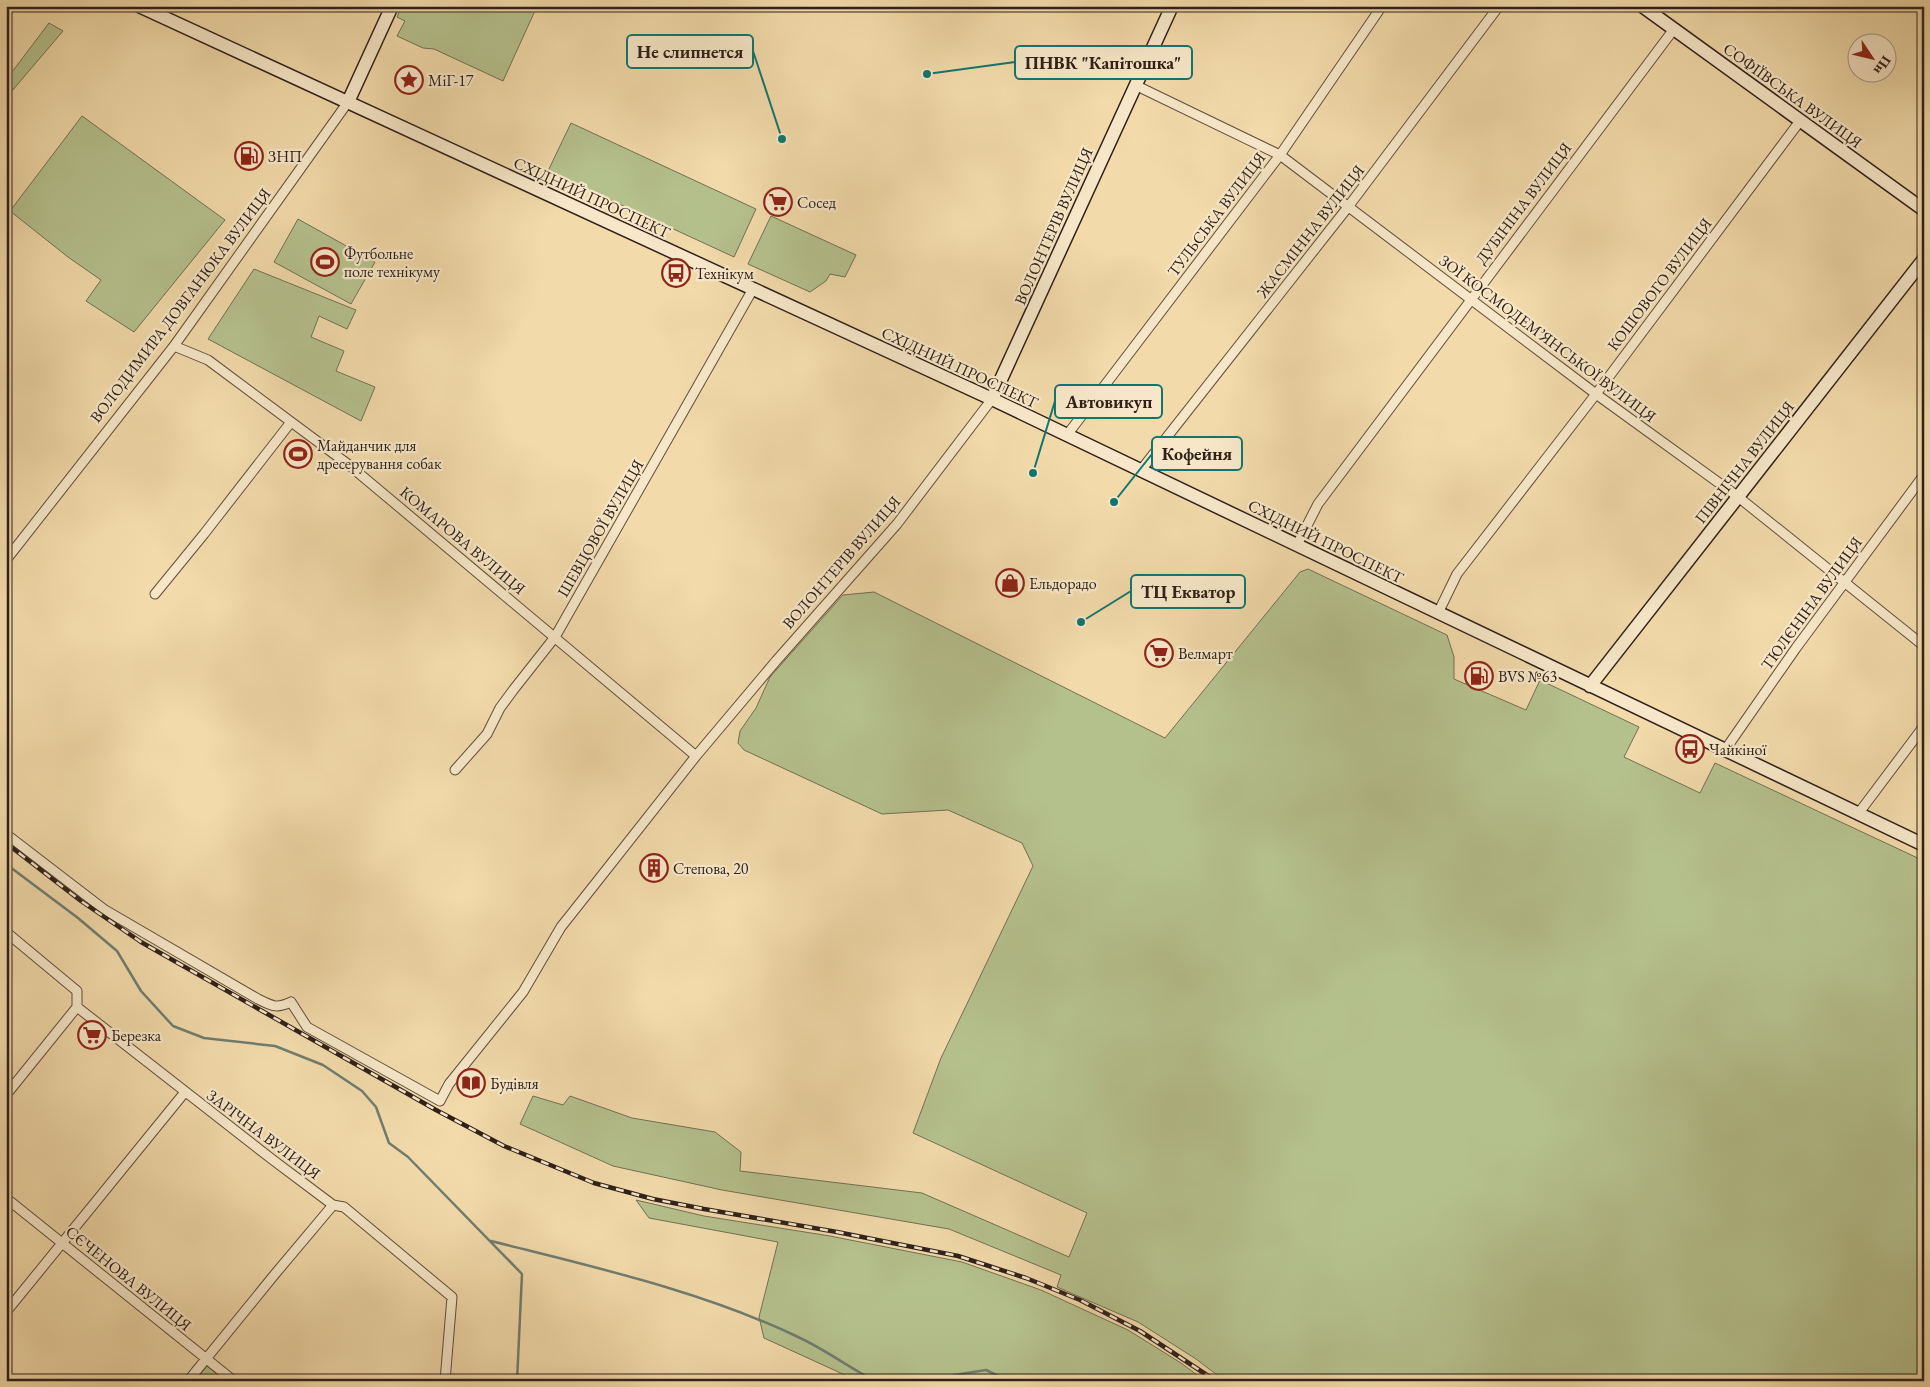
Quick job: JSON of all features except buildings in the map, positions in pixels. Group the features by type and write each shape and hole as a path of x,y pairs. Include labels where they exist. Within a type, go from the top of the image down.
{"main road":[{"name":"СХІДНИЙ ПРОСПЕКТ","path":"140,6 992,399 1924,846"},
{"name":"ВОЛОДИМИРА ДОВГАНЮКА ВУЛИЦЯ","path":"348,102 392,6"},
{"name":"ВОЛОНТЕРІВ ВУЛИЦЯ","path":"992,399 1172,6"},
{"name":"СОФІЇВСЬКА ВУЛИЦЯ","path":"1642,6 1924,210"},
{"name":"ПІВНІЧНА ВУЛИЦЯ","path":"1590,686 1924,258"}],"street":[{"name":"ТУЛЬСЬКА ВУЛИЦЯ","path":"1067,435 1280,155 1382,6"},
{"name":"ЖАСМІННА ВУЛИЦЯ","path":"1141,470 1348,206 1499,6"},
{"name":"ДУБІНІНА ВУЛИЦЯ","path":"1297,545 1318,504 1674,29"},
{"name":"ЗОЇ КОСМОДЕМ’ЯНСЬКОЇ ВУЛИЦЯ","path":"1135,85 1280,155 1596,394 1737,496 1924,646"},
{"name":"ВОЛОДИМИРА ДОВГАНЮКА ВУЛИЦЯ","path":"6,560 174,346 348,102"},
{"name":"КОШОВОГО ВУЛИЦЯ","path":"1438,612 1457,574 1596,394 1800,121"},
{"name":"ШЕВЦОВОЇ ВУЛИЦЯ","path":"454,770 487,734 500,708 555,637 753,289"},
{"name":"КОМАРОВА ВУЛИЦЯ","path":"174,346 208,360 349,465 696,756"},
{"name":"ВОЛОНТЕРІВ ВУЛИЦЯ","path":"6,834 105,910 266,1003 281,1006 291,1002 307,1027 440,1101 449,1084 523,992 561,927 696,756 776,661 897,524 944,465 992,399"},
{"path":"155,594 291,422"},
{"name":"ТЮЛЄНІНА ВУЛИЦЯ","path":"1725,750 1844,582 1924,475"},
{"path":"1858,814 1924,726"},
{"path":"6,932 77,991 77,1007 6,1095"},
{"name":"ЗАРІЧНА ВУЛИЦЯ","path":"77,1007 333,1205 344,1207 452,1297 446,1381"},
{"path":"6,1312 185,1092"},
{"name":"СЄЧЕНОВА ВУЛИЦЯ","path":"6,1198 234,1381"},
{"path":"188,1381 333,1205"}],"green space":[{"path":"402,6 531,6 534,13 503,81 434,49 423,48 397,36 405,21 397,17"},
{"path":"49,23 63,31 6,98 6,80"},
{"path":"82,116 225,220 134,332 86,301 101,280 68,257 10,211"},
{"path":"571,123 756,209 734,257 548,171"},
{"path":"771,216 856,255 845,277 830,274 826,281 810,292 748,264"},
{"name":"Футбольне поле технікуму","path":"298,219 375,262 351,304 274,262"},
{"path":"254,269 356,310 347,329 319,316 311,337 344,351 336,371 375,387 361,421 208,339"},
{"path":"1308,569 1447,635 1454,657 1454,679 1526,710 1540,680 1639,727 1624,757 1700,793 1715,763 1924,861 1924,1381 1225,1381 1196,1359 1138,1322 1057,1287 1061,1275 949,1229 722,1190 613,1166 520,1124 533,1096 563,1105 570,1096 632,1118 715,1132 741,1152 740,1171 922,1193 1069,1257 1087,1213 913,1133 941,1058 1033,866 1022,843 948,810 882,814 744,750 738,743 740,731 756,708 770,677 843,595 874,592 1165,738 1300,572"},
{"path":"636,1200 704,1216 830,1236 962,1262 1041,1290 1128,1330 1181,1363 1205,1381 858,1381 764,1338 759,1317 778,1242 649,1218"},
{"path":"207,1366 225,1381 195,1381"}],"waterway":[{"path":"6,864 78,918 117,951 141,991 173,1026 204,1038 275,1046 323,1065 362,1091 376,1107 389,1143 408,1157 522,1274 517,1381"},
{"path":"491,1241 607,1270 722,1305 806,1341 875,1381"},
{"path":"942,1381 954,1375 986,1370 1009,1381"}],"railway":[{"path":"6,843 81,901 141,942 436,1110 504,1146 594,1183 653,1199 958,1256 1026,1278 1080,1300 1140,1331 1216,1381"}],"place":[{"name":"ПНВК \"Капітошка\"","path":"927,74"},
{"name":"МіГ-17","path":"409,80"},
{"name":"Не слипнется","path":"782,139"},
{"name":"ЗНП","path":"249,156"},
{"name":"Сосед","path":"778,202"},
{"name":"Футбольне поле технікуму","path":"325,262"},
{"name":"Технікум","path":"676,273"},
{"name":"Майданчик для дресерування собак","path":"298,454"},
{"name":"Автовикуп","path":"1033,473"},
{"name":"Кофейня","path":"1114,502"},
{"name":"Ельдорадо","path":"1010,583"},
{"name":"ТЦ Екватор","path":"1081,622"},
{"name":"Велмарт","path":"1159,653"},
{"name":"BVS №63","path":"1479,676"},
{"name":"Чайкіної","path":"1690,749"},
{"name":"Степова, 20","path":"654,868"},
{"name":"Березка","path":"92,1035"},
{"name":"Будівля","path":"471,1083"}]}
